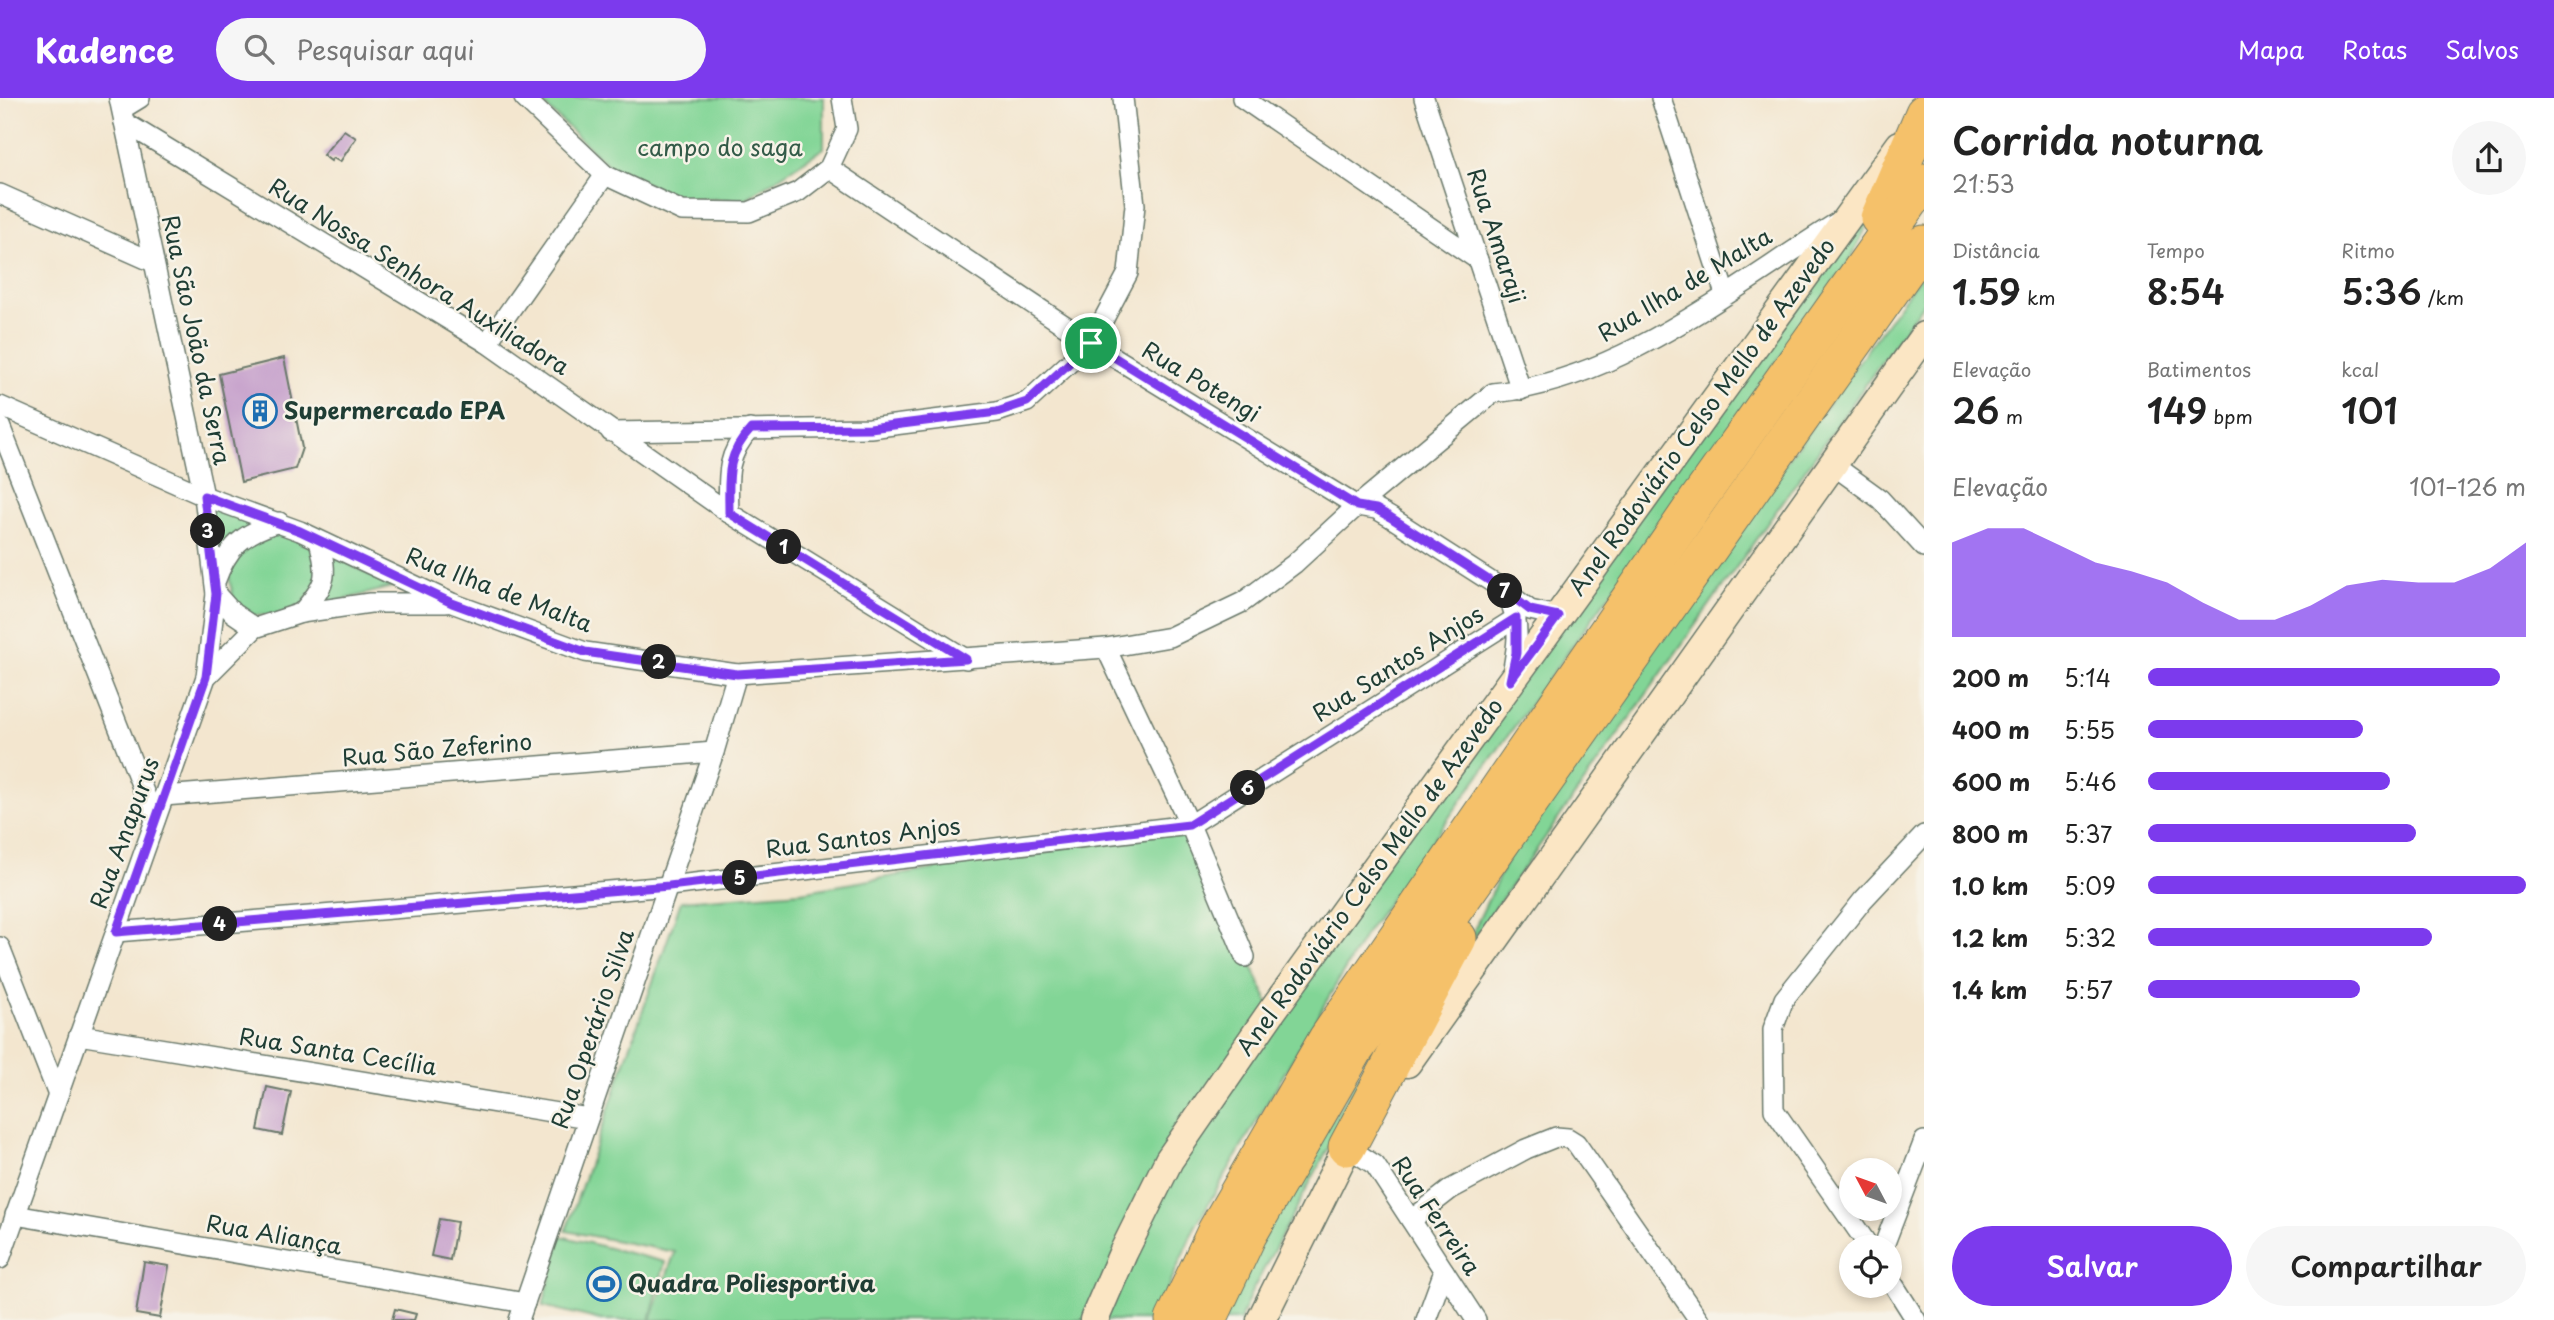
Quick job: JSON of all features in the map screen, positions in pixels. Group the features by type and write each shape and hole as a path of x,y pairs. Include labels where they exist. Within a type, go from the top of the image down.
{"highway":[{"path":"1851,285 1924,113"},
{"name":"Anel Rodoviário Celso Mello de Azevedo","path":"1174,1320 1216,1231 1327,1039 1697,501 1924,182"},
{"path":"1208,1320 1248,1235 1354,1051 1924,244"},
{"path":"1877,310 1924,261"},
{"path":"1347,1147 1526,809"}],"main road":[{"name":"Anel Rodoviário Celso Mello de Azevedo","path":"1094,1320 1123,1253 1169,1160 1272,1011 1924,113"},
{"path":"1261,1320 1347,1147 1924,336"}],"street":[{"path":"122,110 140,98"},
{"path":"524,98 605,175 682,211 749,212 797,192 829,168 847,129 842,98"},
{"path":"611,432 870,428 997,412 1027,402 1091,343 1128,273 1135,205 1123,98"},
{"path":"1242,98 1478,260"},
{"name":"Rua Amaraji","path":"1424,98 1521,390"},
{"path":"1661,98 1725,294"},
{"name":"Rua São João da Serra","path":"122,110 204,496 215,589 206,677"},
{"name":"Rua Nossa Senhora Auxiliadora","path":"122,110 487,343 729,513 966,659"},
{"name":"Rua Potengi","path":"829,168 1091,343 1357,506 1376,509 1390,517 1501,588 1530,610 1558,616"},
{"path":"487,343 605,175"},
{"path":"0,194 153,262"},
{"name":"Rua Ilha de Malta","path":"0,406 204,496 279,522 452,603 585,652 737,674 1105,648 1170,637 1243,601 1294,564 1357,506 1493,393 1521,390 1581,374 1653,338 1847,216"},
{"path":"0,426 155,820"},
{"path":"729,513 729,473 733,453 751,429"},
{"path":"1833,465 1880,499 1924,547"},
{"path":"255,628 233,613 215,589 221,566 235,543 258,528 279,522"},
{"path":"301,613 320,592 326,565 319,541"},
{"name":"Rua Santos Anjos","path":"1501,588 1516,618 1516,653 1510,681"},
{"name":"Rua Anapurus","path":"0,1259 206,677 255,628 301,613 370,603 452,603"},
{"name":"Rua Santos Anjos","path":"116,932 669,886 1189,825 1516,618"},
{"path":"1105,648 1189,825 1245,957"},
{"name":"Rua Operário Silva","path":"522,1311 669,886 737,674"},
{"name":"Rua São Zeferino","path":"164,796 714,752"},
{"path":"1861,1235 1774,1110 1773,1029 1784,999 1863,900 1924,835"},
{"path":"0,947 58,1095"},
{"name":"Rua Santa Cecília","path":"79,1035 588,1118"},
{"path":"1411,1220 1451,1189 1513,1156 1556,1137 1568,1138 1576,1143 1699,1320"},
{"path":"1887,1235 1924,1140"},
{"name":"Rua Ferreira","path":"1347,1147 1376,1165 1476,1320"},
{"name":"Rua Aliança","path":"15,1215 522,1311"},
{"path":"1426,1320 1444,1271"},
{"path":"1902,1298 1916,1320"}],"green space":[{"name":"campo do saga","path":"537,98 824,98 824,148 744,200 678,198 610,167"},
{"path":"1895,166 1852,257 1366,933 1195,1227 1154,1320 651,1320 675,1252 566,1231 681,901 801,892 1190,825 1272,1011"},
{"path":"1924,271 1924,302 1462,955 1521,830"},
{"path":"205,500 264,522 220,558"},
{"path":"288,534 316,545 317,584 302,605 282,615 253,615 235,605 229,577 234,555 257,536"},
{"path":"328,552 392,587 320,606"},
{"path":"1418,980 1250,1295 1240,1320 1222,1320 1283,1199"},
{"name":"Quadra Poliesportiva","path":"561,1236 665,1262 650,1320 601,1320 543,1306"}],"building":[{"path":"344,130 356,138 340,162 333,158 331,161 323,155"},
{"name":"Supermercado EPA","path":"284,358 302,448 295,469 241,482 219,374"},
{"path":"267,1087 291,1092 282,1135 258,1130"},
{"path":"439,1219 457,1222 450,1260 431,1256"},
{"path":"144,1262 169,1266 160,1318 136,1314"},
{"path":"395,1309 416,1314 414,1320 392,1320"}],"place":[{"name":"Supermercado EPA","path":"260,411"},
{"name":"Quadra Poliesportiva","path":"604,1284"}],"route":[{"path":"1091,343 1357,506 1376,509 1390,517 1501,588 1530,610 1558,616 1510,681 1516,653 1516,618 1189,825 669,886 116,932 206,677 216,594 204,496 300,531 452,603 585,652 737,674 966,659 729,513 729,473 733,453 740,440 751,429 870,428 997,412 1027,402 1091,343"}]}
